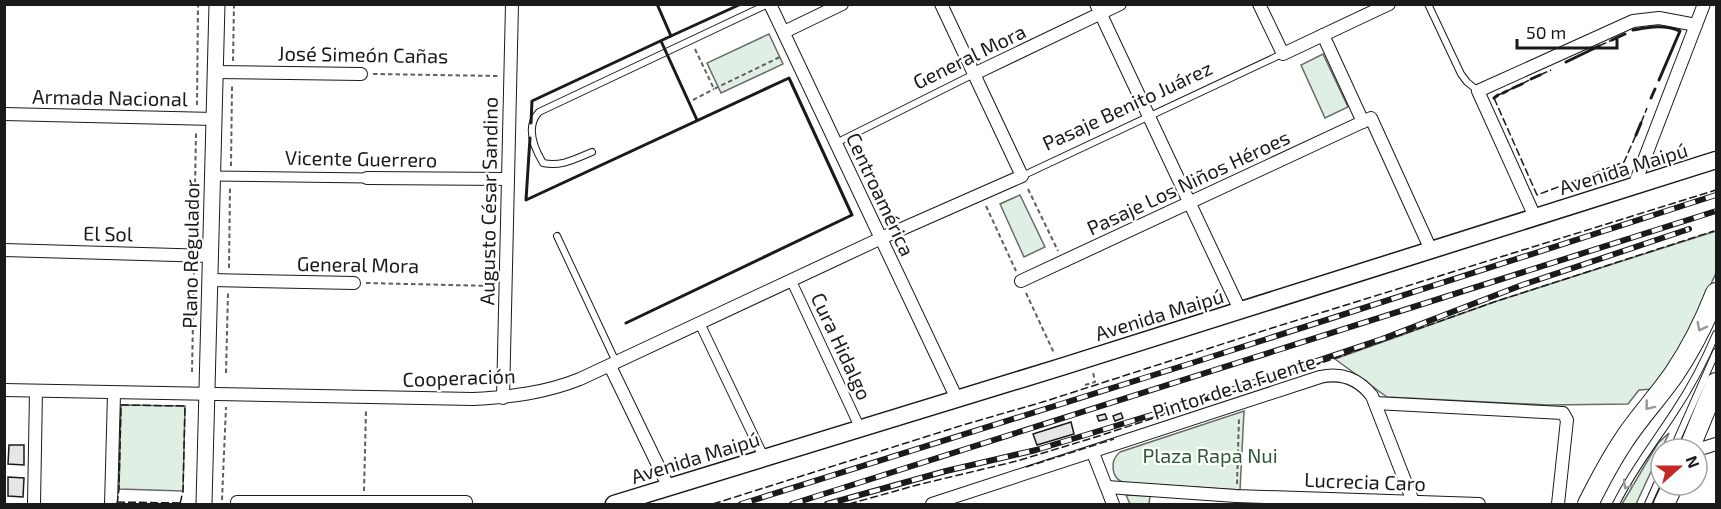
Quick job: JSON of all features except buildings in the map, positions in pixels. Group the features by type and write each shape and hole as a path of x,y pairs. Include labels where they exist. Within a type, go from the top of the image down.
{"main road":[{"name":"Avenida Maipú","path":"614,504 1061,367 1716,160"},
{"path":"1588,504 1624,439 1683,359 1706,318 1716,293"},
{"path":"1694,437 1716,383"}],"street":[{"name":"Plano Regulador","path":"204,504 217,4"},
{"name":"Augusto César Sandino","path":"502,398 512,4"},
{"name":"Centroamérica","path":"769,4 957,399"},
{"path":"784,32 842,4"},
{"path":"941,4 1022,176"},
{"name":"General Mora","path":"974,74 1098,9 1120,4"},
{"path":"1259,4 1283,54"},
{"name":"Pasaje Benito Juárez","path":"1283,54 1389,4"},
{"path":"1634,186 1704,4"},
{"path":"1098,9 1240,310"},
{"path":"1534,217 1478,91 1633,21 1659,18 1696,25"},
{"path":"1323,35 1431,250"},
{"name":"José Simeón Cañas","path":"215,72 361,74"},
{"name":"Armada Nacional","path":"4,114 214,119"},
{"name":"Pasaje Los Niños Héroes","path":"1021,281 1367,120"},
{"name":"Vicente Guerrero","path":"213,176 508,179"},
{"name":"Pasaje Benito Juárez","path":"881,239 1022,176"},
{"name":"Cooperación","path":"4,390 114,394 502,398 558,387 613,364 881,239"},
{"name":"El Sol","path":"4,250 211,256"},
{"name":"General Mora","path":"211,280 354,283"},
{"name":"Cura Hidalgo","path":"791,280 860,428"},
{"path":"700,324 764,458"},
{"path":"613,364 669,488"},
{"name":"Pintor de la Fuente","path":"932,504 1320,377 1336,375 1350,378 1368,390 1375,403"},
{"path":"34,504 36,391"},
{"path":"111,504 114,394"},
{"path":"1414,503 1375,403 1563,413 1567,420 1558,504"},
{"path":"1093,453 1113,504"},
{"name":"Lucrecia Caro","path":"1107,487 1236,496 1479,504"},
{"path":"237,502 466,502"}],"lane":[{"path":"592,152 561,164 543,163 532,141 534,117 539,112 769,4"},
{"path":"1428,4 1461,74 1478,91"},
{"name":"Pasaje Benito Juárez","path":"1022,176 1283,54"},
{"name":"General Mora","path":"836,143 974,74"},
{"path":"557,236 613,364"},
{"path":"1616,504 1639,464 1676,410 1703,363 1716,334"},
{"path":"1678,437 1716,352"}],"path":[{"path":"192,372 198,4"},
{"path":"692,40 714,89"},
{"path":"693,100 792,51"},
{"name":"José Simeón Cañas","path":"361,74 511,76"},
{"path":"1022,176 1063,262"},
{"path":"981,195 1061,367"},
{"name":"General Mora","path":"354,283 505,286"},
{"path":"1085,385 1095,382 1092,370"},
{"path":"364,501 367,398"},
{"path":"1236,496 1240,404"},
{"path":"222,500 226,406"}],"green space":[{"path":"769,34 783,64 721,93 707,63"},
{"path":"1323,54 1348,107 1325,118 1301,65"},
{"path":"1020,195 1045,247 1024,257 1000,204"},
{"path":"1716,231 1716,273 1680,351 1653,389 1639,390 1628,404 1548,405 1387,397 1335,359 1494,302"},
{"path":"121,405 185,406 183,491 119,489"},
{"name":"Plaza Rapa Nui","path":"1244,411 1240,490 1125,483 1114,474 1114,460 1120,452"},
{"path":"1649,458 1649,476 1636,504 1622,504"},
{"path":"1126,495 1150,496 1149,504 1130,504"}],"railway":[{"path":"741,504 1192,363 1716,195"},
{"path":"792,504 1716,211"},
{"path":"827,504 946,471 1036,450 1204,399 1382,339 1522,285 1689,229"}],"fence":[{"path":"1599,46 1612,40"},
{"path":"1540,75 1551,70"},
{"path":"1522,84 1531,79"},
{"path":"1507,91 1513,88"},
{"path":"1498,95 1503,93"},
{"path":"1494,98 1537,195 1624,162 1636,135"},
{"path":"1641,123 1647,108"},
{"path":"713,504 1716,190"},
{"path":"849,504 1017,461 1099,436 1327,361 1494,302 1714,231"},
{"path":"117,504 121,405 185,406 183,491 180,504"},
{"path":"1026,467 1114,439"},
{"path":"117,502 180,503"}],"wall":[{"path":"531,123 532,101 671,36 657,4"},
{"path":"671,36 741,4"},
{"path":"1633,30 1662,27 1680,31 1659,80"},
{"path":"1612,40 1625,34"},
{"path":"661,41 697,120"},
{"path":"1566,62 1599,46"},
{"path":"1531,79 1540,75"},
{"path":"530,138 526,200 789,78 852,215 626,323"},
{"path":"1513,88 1522,84"},
{"path":"1651,98 1655,89"},
{"path":"1503,93 1507,91"},
{"path":"1494,98 1498,95"},
{"path":"1636,135 1641,123"}]}
